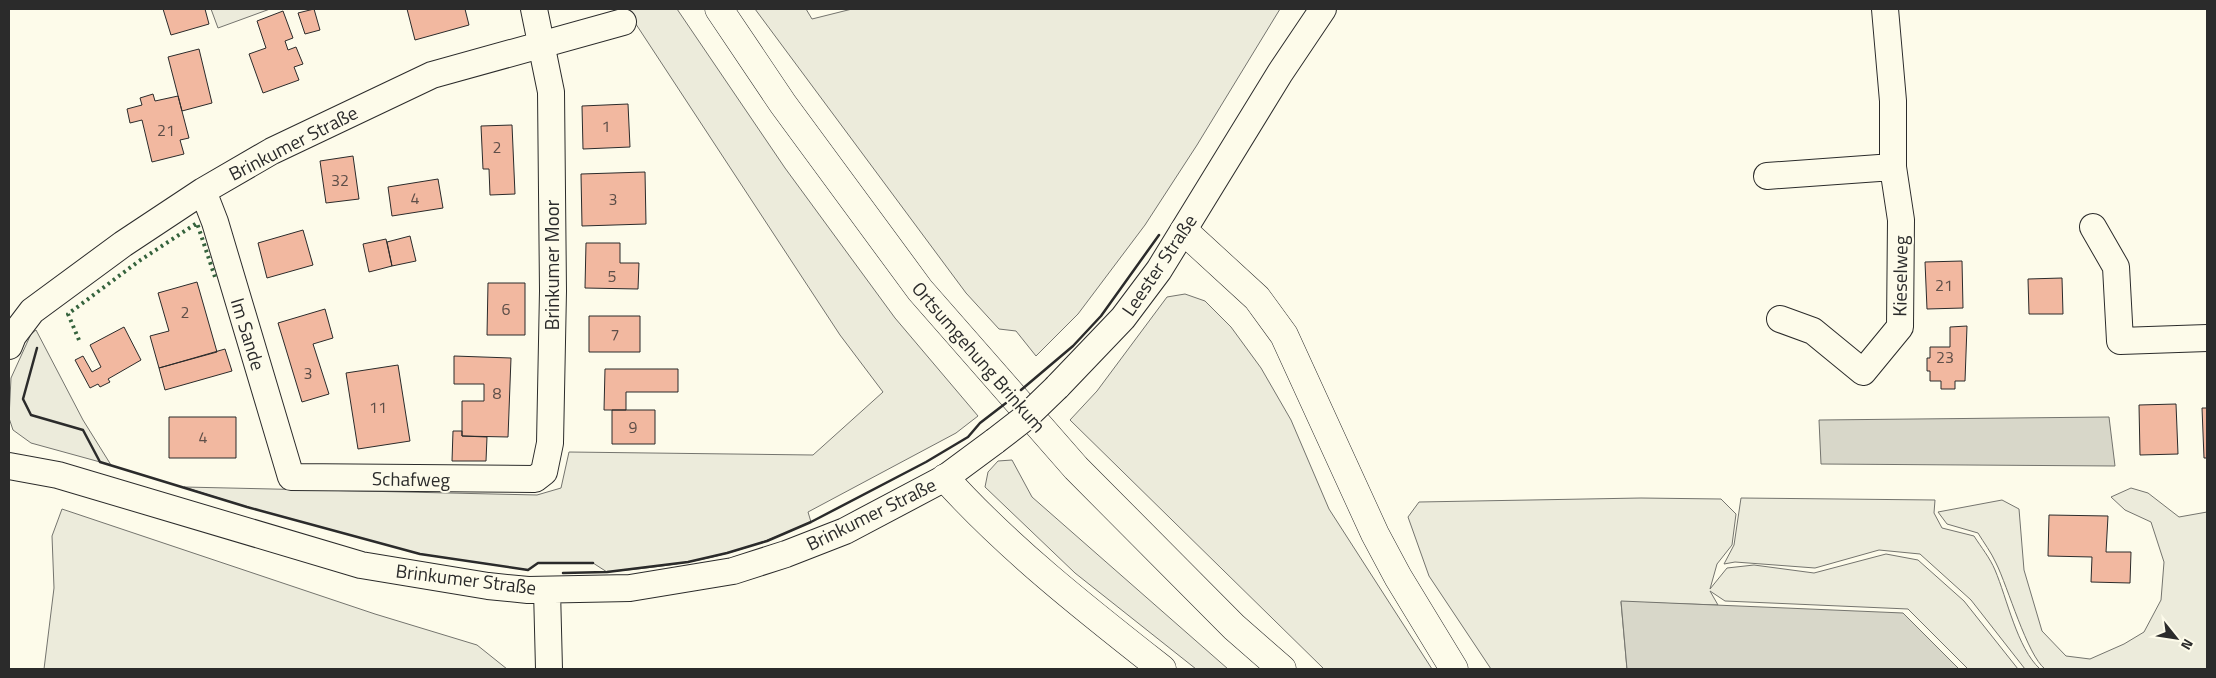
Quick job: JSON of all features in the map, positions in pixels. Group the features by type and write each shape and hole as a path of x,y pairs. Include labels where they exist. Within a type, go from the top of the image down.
{"highway":[{"name":"Ortsumgehung Brinkum","path":"719,9 783,104 920,290 1076,468 1234,627 1282,669"},
{"path":"1184,230 1257,298 1272,315 1284,335 1375,534 1398,577 1454,669"},
{"path":"945,478 984,519 1102,621 1162,669"}],"street":[{"name":"Brinkumer Moor","path":"531,480 544,472 550,442 552,291 551,92 534,9"},
{"name":"Leester Straße","path":"945,478 1026,417 1123,318 1154,276 1184,230 1280,73 1323,9"},
{"name":"Kieselweg","path":"1780,319 1814,331 1863,372 1900,327 1901,220 1893,167 1893,101 1885,9"},
{"name":"Brinkumer Straße","path":"9,346 13,336 32,310 123,244 203,191 272,151 432,76 623,22"},
{"path":"1767,176 1893,167"},
{"name":"Im Sande","path":"203,191 215,222 291,477"},
{"path":"2093,227 2116,267 2120,341 2207,338"},
{"name":"Brinkumer Straße","path":"9,466 58,475 361,565 488,586 547,590 630,588 667,584 733,571 786,554 845,531 945,478"},
{"name":"Schafweg","path":"291,477 531,480"},
{"path":"547,590 549,669"}],"shaded area":[{"path":"211,9 270,9 218,28"},
{"path":"626,9 677,9 785,168 895,318 978,416 956,433 808,512 811,522 791,531 713,557 668,565 607,572 593,563 538,563 528,570 420,554 247,507 184,487 537,495 561,488 569,452 813,455 883,392 840,335"},
{"path":"755,9 806,9 812,19 852,9 1280,9 1197,145 1145,225 1078,314 1036,356 1016,331 999,329 966,293"},
{"path":"1185,294 1205,301 1231,327 1261,368 1291,420 1329,509 1432,669 1324,669 1070,420 1097,391 1167,297"},
{"path":"36,330 83,420 111,465 31,443 13,430 9,418 11,378 31,334"},
{"path":"2109,417 2115,466 1821,464 1819,420"},
{"path":"1012,460 1032,497 1228,669 1196,669 1075,573 985,487 988,472 998,461"},
{"path":"2131,488 2148,493 2179,517 2207,512 2207,669 2045,669 2031,650 2001,574 1990,551 1978,533 1947,524 1938,512 2002,500 2019,509 2024,570 2042,631 2066,656 2090,659 2124,644 2144,632 2161,600 2164,562 2151,522 2125,510 2111,497"},
{"path":"1641,498 1721,499 1736,514 1732,545 1717,564 1710,589 1727,568 1754,565 1814,573 1886,554 1918,560 1964,601 2018,669 1968,669 1908,609 1725,601 1710,591 1718,605 1621,602 1627,669 1491,669 1429,576 1408,517 1419,502"},
{"path":"1741,498 1935,500 1934,513 1942,528 1974,536 1988,557 1995,570 2013,622 2025,649 2040,669 2025,669 1971,600 1920,554 1879,550 1815,568 1735,562 1724,564 1734,545"},
{"path":"62,509 375,614 477,645 507,669 44,669 54,588 52,536"},
{"path":"1621,601 1903,613 1959,669 1627,669"}],"building":[{"path":"163,9 205,9 209,24 171,35"},
{"path":"314,9 320,30 305,34 298,13"},
{"path":"407,9 465,9 469,25 415,40"},
{"path":"283,11 293,38 285,41 288,50 296,47 303,64 294,67 299,80 263,93 249,54 266,48 257,21"},
{"path":"199,49 212,103 182,111 168,57"},
{"path":"153,94 155,101 178,96 189,138 180,140 184,154 152,162 142,120 130,123 127,109 142,105 140,98"},
{"path":"628,104 630,147 583,149 582,106"},
{"path":"512,125 515,194 490,195 489,169 483,169 481,126"},
{"path":"353,156 359,199 326,203 320,161"},
{"path":"645,172 646,224 582,226 581,174"},
{"path":"438,179 443,208 392,216 388,187"},
{"path":"303,230 313,265 267,278 258,243"},
{"path":"410,236 416,261 392,266 387,242"},
{"path":"386,239 392,266 369,272 363,244"},
{"path":"586,243 620,243 620,263 639,263 638,289 585,288"},
{"path":"1962,261 1963,308 1927,309 1925,262"},
{"path":"2062,278 2063,314 2029,314 2028,279"},
{"path":"197,282 217,352 159,368 150,336 169,331 158,293"},
{"path":"488,283 525,283 525,335 487,335"},
{"path":"325,309 333,338 313,344 329,394 302,402 278,323"},
{"path":"589,316 640,316 640,352 589,352"},
{"path":"1967,326 1965,381 1955,381 1955,389 1941,389 1941,381 1930,381 1930,371 1927,371 1927,358 1930,358 1930,347 1950,347 1950,327"},
{"path":"124,327 141,360 108,379 110,382 100,387 98,384 90,388 75,360 83,356 92,372 101,367 90,345"},
{"path":"225,349 232,371 165,390 159,368"},
{"path":"454,356 511,358 508,437 462,436 462,401 484,401 484,384 454,384"},
{"path":"398,365 410,441 358,449 346,373"},
{"path":"605,369 678,369 678,392 626,392 626,410 604,410"},
{"path":"2176,404 2178,454 2140,455 2139,405"},
{"path":"2202,408 2207,408 2207,458 2204,458"},
{"path":"612,410 655,410 655,444 612,444"},
{"path":"169,417 236,417 236,458 169,458"},
{"path":"453,431 462,431 462,436 487,437 486,461 452,461"},
{"path":"2049,515 2108,516 2106,552 2131,552 2130,583 2091,582 2092,557 2048,556"}],"hedge":[{"path":"79,340 68,314 139,261 197,223 215,277"}],"wall":[{"path":"1021,390 1073,346 1101,316 1159,235"},
{"path":"37,348 23,399 31,415 83,430 100,462 247,507 420,554 528,570 538,563 593,563"},
{"path":"563,573 607,572 688,562 767,541 811,522 926,462 968,437 980,423 1006,403"}]}
